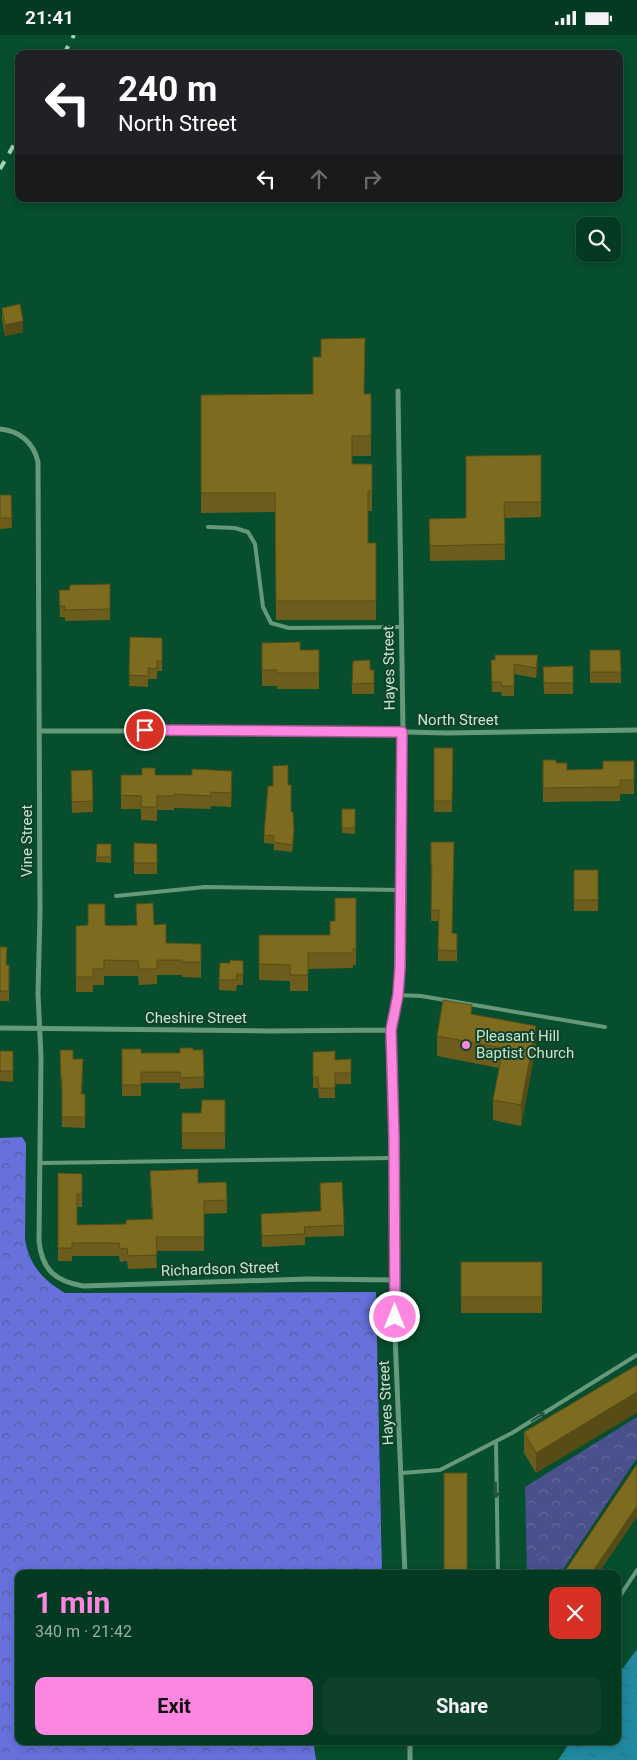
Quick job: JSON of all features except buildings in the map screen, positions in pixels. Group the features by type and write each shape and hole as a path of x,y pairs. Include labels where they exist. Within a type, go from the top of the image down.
{"street":[{"name":"Hayes Street","path":"398,391 402,627 401,890 400,967 398,995 391,1030 395,1336 405,1570"},
{"name":"Vine Street","path":"0,429 20,435 29,442 36,452 38,462 40,1252 50,1271"},
{"name":"North Street","path":"39,731 193,730 446,733 637,730"},
{"name":"Cheshire Street","path":"0,1028 391,1030"},
{"name":"Richardson Street","path":"50,1271 59,1279 69,1284 83,1286 308,1279 395,1279"},
{"path":"410,1745 410,1760"}],"lane":[{"path":"208,527 235,528 248,532 255,544 263,607 271,623 289,628 402,627"},
{"path":"116,896 205,887 401,890"},
{"path":"398,995 421,996 605,1027"},
{"path":"40,1163 394,1158"},
{"path":"402,1473 440,1470 520,1428 637,1355"},
{"path":"496,1441 498,1570"},
{"path":"621,1594 637,1570"}],"green space":[{"path":"22,1137 26,1143 25,1239 27,1248 38,1271 50,1283 65,1293 376,1292 382,1570 15,1570 15,1745 316,1745 314,1747 316,1760 0,1760 0,1138"},
{"path":"637,1417 637,1458 563,1570 527,1570 525,1487"}],"water":[{"path":"637,1649 637,1760 558,1760 568,1745 621,1745 621,1671"}],"railway":[{"path":"66,50 74,35"},
{"path":"0,169 15,143"}],"place":[{"name":"Pleasant Hill Baptist Church","path":"466,1045"}],"route":[{"path":"145,730 402,732 400,967 398,995 391,1030 395,1317"}]}
